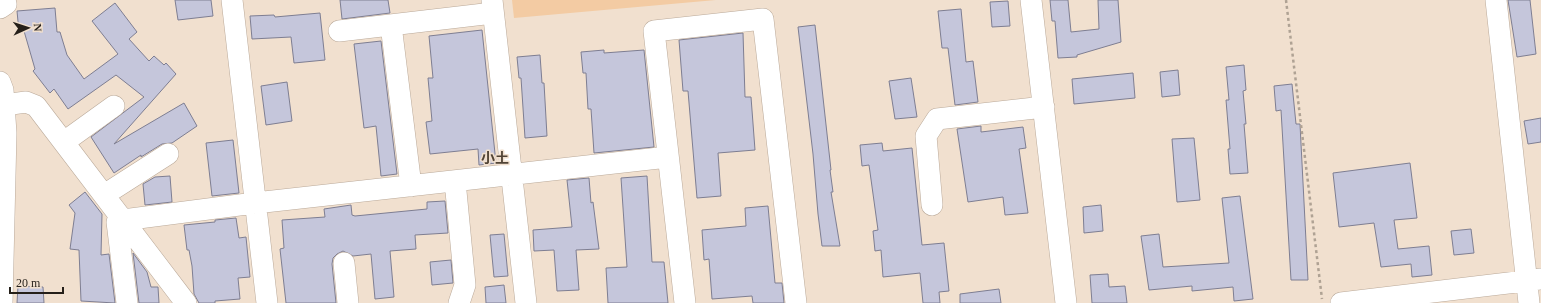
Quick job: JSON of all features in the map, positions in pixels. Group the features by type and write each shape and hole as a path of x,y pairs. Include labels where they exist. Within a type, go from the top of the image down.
{"street":[{"path":"0,8 6,4 5,0"},
{"path":"232,0 267,303"},
{"path":"1031,0 1066,303"},
{"path":"1496,0 1534,279 1529,303"},
{"path":"339,31 391,25 493,7 526,303"},
{"path":"685,303 654,31 763,19 796,303"},
{"path":"391,25 410,186"},
{"path":"0,82 4,105 6,133 2,303"},
{"path":"4,105 26,102 36,106 186,303"},
{"path":"64,142 114,106"},
{"path":"932,205 926,136 937,119 1044,107"},
{"path":"104,195 168,154"},
{"path":"127,303 117,222 123,220 255,203 668,157"},
{"path":"456,181 465,285 459,303"},
{"path":"344,263 348,303"},
{"path":"1341,303 1534,279"}],"path":[{"path":"1286,0 1322,303"}],"shaded area":[{"path":"512,0 716,0 514,18"}],"building":[{"path":"175,0 211,0 213,16 178,20"},
{"path":"340,0 388,0 390,13 342,19"},
{"path":"1050,0 1068,0 1071,32 1099,29 1098,0 1118,0 1121,42 1077,55 1077,57 1058,58 1055,21 1052,21"},
{"path":"1508,0 1530,0 1536,54 1517,57"},
{"path":"1008,1 1010,26 992,27 990,2"},
{"path":"115,3 137,32 129,39 149,61 154,56 164,65 166,63 176,74 114,144 184,103 197,126 172,143 162,144 141,157 141,155 114,173 91,137 144,97 116,75 68,109 54,89 50,93 33,71 35,69 24,31 19,32 17,11 55,8 57,32 60,32 67,55 84,79 118,54 92,21"},
{"path":"961,9 966,62 973,61 978,102 955,105 948,48 942,48 938,11"},
{"path":"320,13 325,60 294,63 291,37 252,39 250,16 274,15 275,17"},
{"path":"815,25 831,170 833,192 831,192 840,246 822,246 818,214 813,154 798,27"},
{"path":"482,30 496,163 479,165 478,149 430,154 426,122 432,121 428,78 433,78 429,36"},
{"path":"743,33 745,97 751,97 755,150 718,153 721,196 697,198 688,91 683,91 679,40"},
{"path":"381,41 397,174 381,176 376,126 364,128 354,44"},
{"path":"604,50 604,53 644,50 654,147 594,153 591,109 588,109 586,73 583,73 581,52"},
{"path":"540,55 542,83 544,83 547,136 525,138 521,78 519,78 517,57"},
{"path":"1244,65 1246,90 1243,91 1246,124 1244,124 1248,173 1230,174 1228,149 1230,149 1226,100 1229,100 1226,67"},
{"path":"1178,70 1180,95 1162,97 1160,72"},
{"path":"1133,73 1135,98 1074,104 1072,79"},
{"path":"911,78 917,117 895,119 889,81"},
{"path":"287,82 292,121 266,125 261,86"},
{"path":"1292,84 1296,124 1300,124 1308,280 1291,280 1281,110 1276,111 1274,86"},
{"path":"1541,118 1541,142 1528,144 1524,121"},
{"path":"981,126 981,132 1023,127 1026,148 1019,149 1028,213 1005,215 1003,197 968,202 957,129"},
{"path":"1194,138 1200,200 1177,202 1172,139"},
{"path":"233,140 239,193 212,196 206,143"},
{"path":"882,143 883,151 912,148 922,245 944,243 949,291 939,292 940,303 923,303 920,273 883,277 881,250 875,251 873,231 878,230 869,165 862,166 860,145"},
{"path":"1410,163 1417,218 1394,220 1398,249 1429,246 1432,275 1412,277 1411,264 1381,267 1374,223 1339,227 1333,173"},
{"path":"170,176 172,202 145,205 143,184 155,177"},
{"path":"647,176 652,262 664,262 668,303 608,303 606,268 627,267 621,178"},
{"path":"589,178 591,203 593,202 599,249 576,250 579,290 557,291 554,250 534,251 533,230 572,227 567,180"},
{"path":"85,192 102,214 101,255 109,254 115,303 81,301 79,250 70,249 75,213 69,205"},
{"path":"1240,196 1253,299 1234,301 1233,287 1192,291 1192,286 1149,290 1141,236 1159,234 1163,267 1229,263 1222,198"},
{"path":"445,201 448,233 415,235 416,249 390,251 394,297 375,299 371,254 353,256 343,251 333,258 332,264 336,303 286,303 280,249 284,248 282,220 325,217 324,209 351,205 352,215 355,216 427,209 427,202"},
{"path":"1101,205 1103,231 1084,233 1083,207"},
{"path":"768,206 775,283 782,283 784,303 753,303 752,296 712,299 709,259 704,260 702,230 746,226 745,208"},
{"path":"236,218 239,238 246,237 250,277 238,278 240,299 215,301 215,303 199,303 194,294 192,266 189,250 187,250 184,225"},
{"path":"1471,229 1474,253 1454,255 1451,231"},
{"path":"504,234 508,276 494,277 490,235"},
{"path":"133,253 147,272 151,287 158,287 159,303 139,303"},
{"path":"451,260 453,283 432,285 430,262"},
{"path":"1108,274 1109,287 1125,286 1127,303 1092,303 1090,275"},
{"path":"504,285 506,303 486,303 485,287"},
{"path":"18,286 43,287 44,303 17,303"},
{"path":"999,289 1001,303 960,303 960,294"}],"district":[{"name":"小土","path":"495,158"}]}
